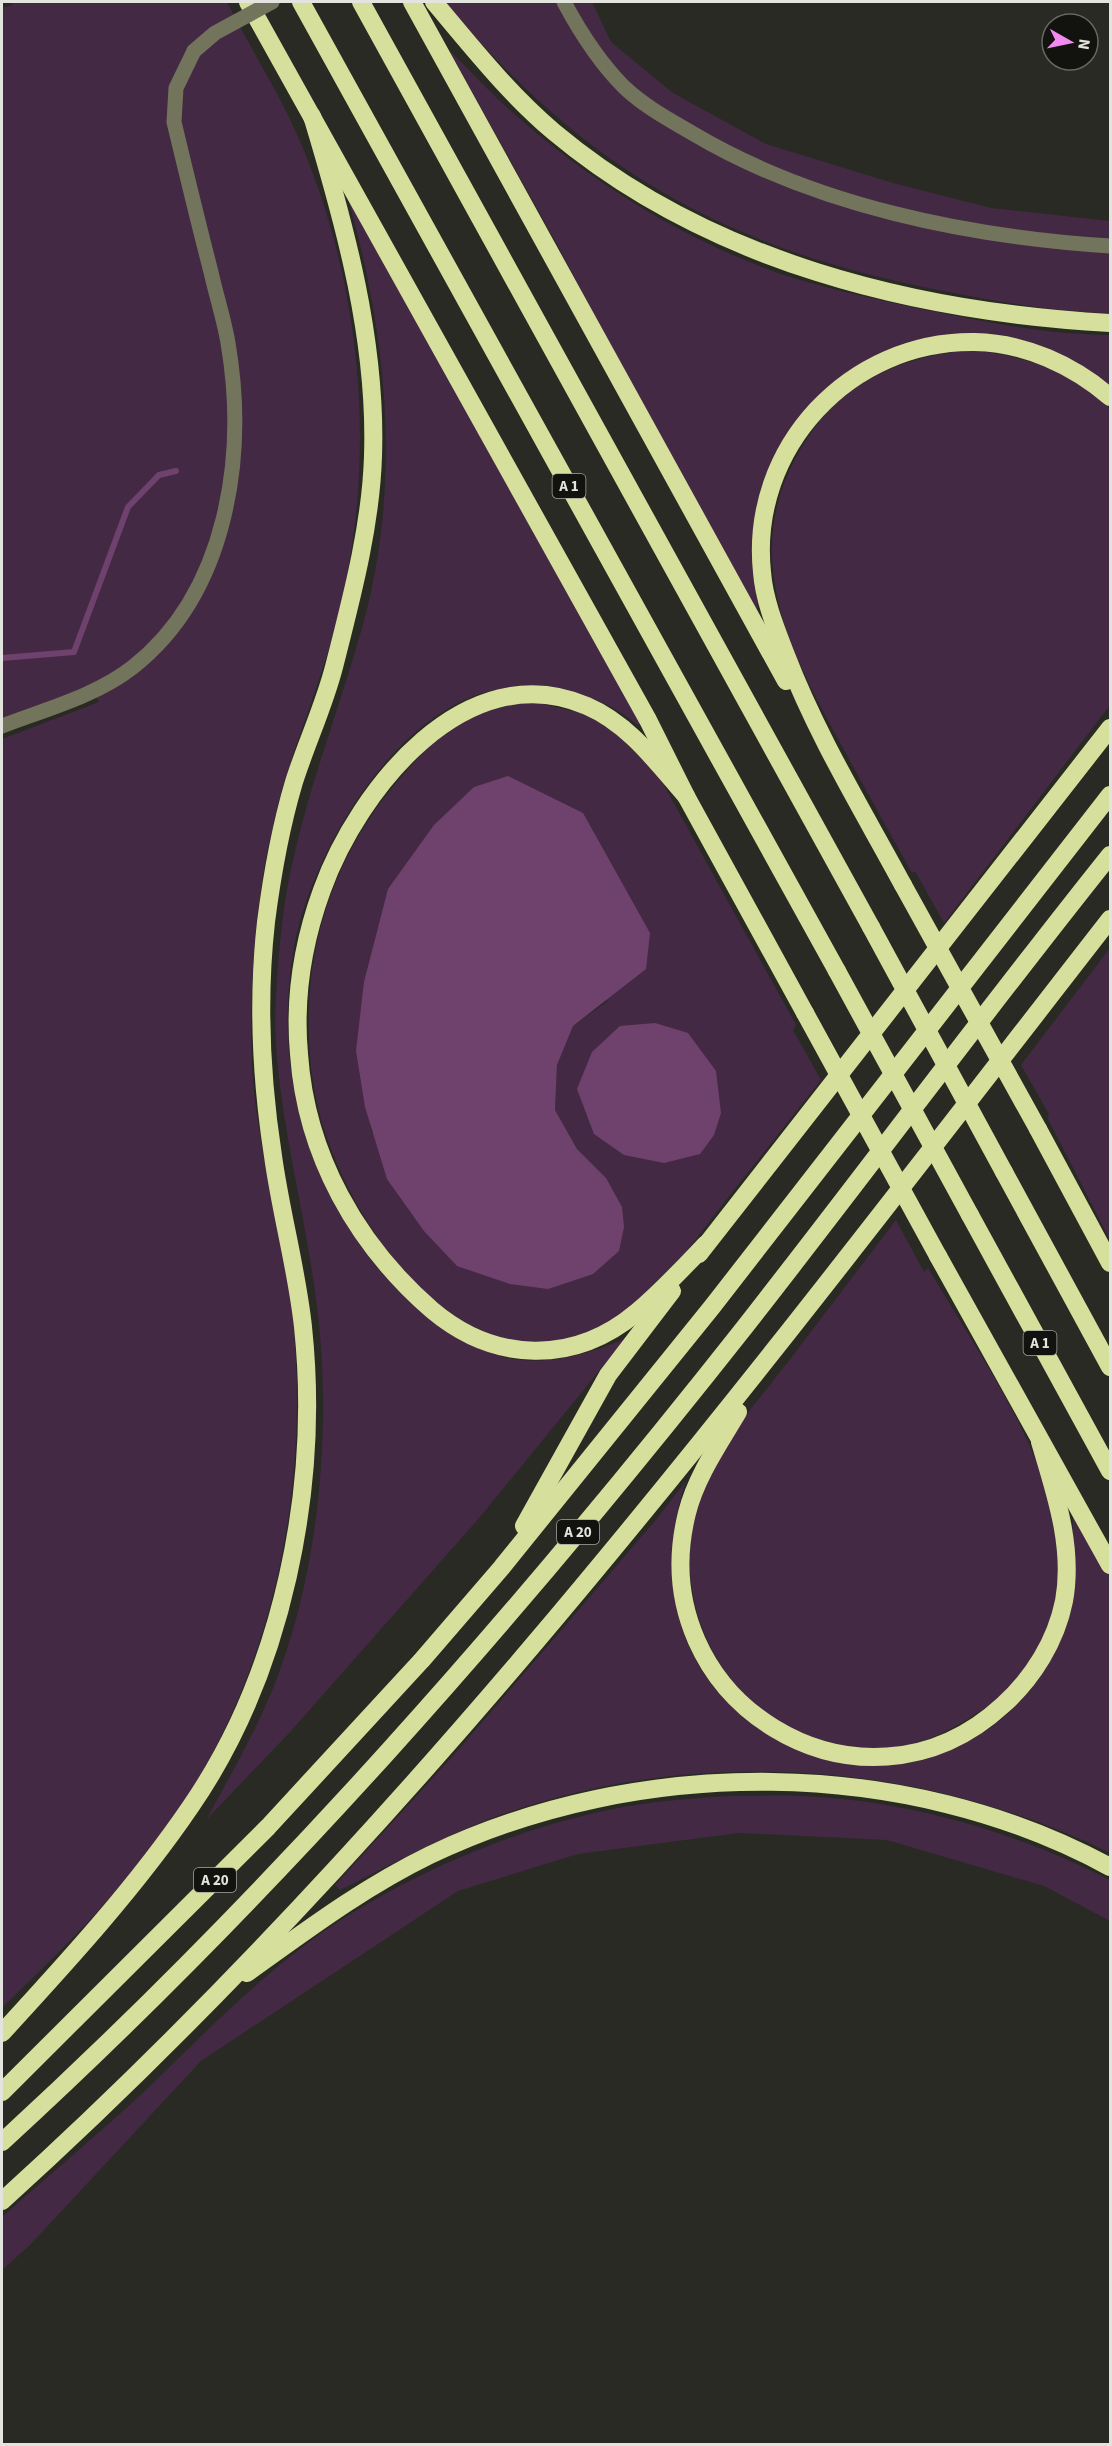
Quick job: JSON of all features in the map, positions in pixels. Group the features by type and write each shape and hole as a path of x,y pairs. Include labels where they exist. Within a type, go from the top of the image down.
{"highway":[{"path":"248,2 648,720 686,796 1040,1442 1110,1565"},
{"name":"A 1","path":"301,2 837,971 1110,1471"},
{"path":"361,2 871,927 1110,1367"},
{"path":"412,2 788,684 814,722 1110,1263"},
{"path":"434,2 508,89 554,131 615,177 707,230 750,249 854,284 1053,320 1110,323"},
{"path":"2,2033 132,1884 193,1803 225,1748 252,1689 289,1572 299,1517 305,1461 307,1388 303,1327 273,1161 261,1073 259,997 275,852 294,781 332,674 359,561 373,458 369,364 357,294 338,202 312,116"},
{"path":"814,722 774,624 762,572 763,529 770,487 789,445 821,404 856,375 900,354 942,344 975,342 1018,347 1056,361 1090,380 1110,397"},
{"path":"686,796 631,735 611,719 586,705 549,695 523,695 497,698 449,720 412,750 382,782 338,850 321,891 306,944 298,998 298,1055 307,1107 322,1155 341,1199 360,1230 383,1262 408,1289 442,1318 472,1336 498,1346 524,1351 552,1352 586,1342 636,1313 706,1244"},
{"path":"502,1567 608,1375 706,1244 1105,735 1110,722"},
{"name":"A 20","path":"2,2092 268,1827 421,1661 502,1567 712,1307 1110,795"},
{"name":"A 20","path":"2,2142 216,1936 449,1684 594,1513 743,1329 1110,855"},
{"path":"2,2202 73,2137 212,1999 335,1869 478,1710 624,1539 772,1354 1110,919"},
{"path":"772,1354 699,1480 687,1511 681,1547 681,1580 687,1612 698,1646 719,1681 749,1711 776,1729 823,1750 849,1756 897,1756 943,1744 991,1716 1014,1695 1035,1668 1055,1632 1064,1600 1066,1563 1063,1524 1040,1442"},
{"path":"212,1999 311,1925 373,1885 430,1855 527,1817 584,1802 639,1792 737,1782 843,1786 892,1793 1006,1822 1079,1850 1110,1867"}],"street":[{"path":"2,726 93,691 133,667 164,637 188,607 209,565 224,518 234,456 234,397 228,343 174,122 176,88 194,51 215,33 272,2"},
{"path":"564,2 584,37 624,87 656,112 746,163 839,200 889,212 1054,242 1110,246"}],"shaded area":[{"path":"12,2 227,2 288,115 313,174 333,236 347,299 356,363 360,428 358,493 350,557 331,640 284,783 274,822 262,882 254,959 251,1028 253,1081 260,1135 290,1293 296,1368 296,1443 288,1518 274,1592 252,1664 223,1733 186,1799 142,1860 109,1899 2,2008 2,739 99,702 93,692 2,726 2,8 13,5"},
{"path":"445,2 556,2 588,55 696,144 762,177 826,201 1110,250 1110,313 1049,309 1009,303 870,275 798,253 731,227 668,195 609,158 553,113 498,62"},
{"path":"572,2 592,2 611,42 673,93 766,144 893,183 991,208 1110,221 1110,240 998,228 890,207 768,167 657,108 629,84 601,50"},
{"path":"449,50 503,104 574,162 642,208 714,247 790,277 931,311 1043,331 1110,335 1110,388 1074,361 1026,343 978,335 931,338 886,352 845,374 810,405 781,445 761,492 754,535 758,609 747,602 554,239"},
{"path":"348,199 640,715 639,726 604,703 575,692 532,687 501,689 480,694 446,710 414,733 385,763 358,798 317,873 303,911 294,947 289,981 289,1048 299,1114 322,1178 346,1224 367,1254 403,1294 461,1337 497,1355 534,1361 571,1357 625,1339 480,1517 290,1732 206,1820 259,1721 290,1641 312,1545 319,1495 323,1395 321,1346 312,1270 291,1155 276,1053 276,1006 280,943 293,862 313,783 362,628 375,575 382,521 386,467 381,359 373,305"},
{"path":"974,350 1030,361 1065,375 1081,384 1110,409 1110,705 944,923 915,871 912,873 801,668 786,629 776,590 772,551 776,511 789,471 813,430 828,412 864,382 884,372 928,357"},
{"path":"539,703 589,715 636,748 660,778 796,1025 793,1030 821,1080 682,1256 652,1290 618,1318 599,1329 549,1343 501,1338 456,1317 416,1284 381,1242 352,1196 331,1148 314,1089 309,1033 313,962 326,909 347,857 375,810 430,746 465,720 491,708","holes":["609,1000 573,1026 557,1065 555,1110 577,1149 606,1178 372,1133 356,1051"]},
{"path":"508,776 583,813 650,933 646,969 573,1026 557,1065 555,1110 577,1149 606,1178 622,1207 624,1227 619,1251 593,1274 548,1289 510,1284 457,1266 424,1231 387,1179 365,1107 356,1051 364,982 388,889 434,825 474,787"},
{"path":"1110,948 1110,1240 1047,1117 1049,1114 1021,1065"},
{"path":"655,1023 688,1033 716,1071 721,1113 714,1135 700,1154 664,1163 624,1155 594,1134 577,1089 592,1052 620,1026"},
{"path":"896,1220 924,1272 928,1268 981,1354 1030,1446 1052,1508 1057,1533 1058,1558 1053,1610 1034,1657 1020,1679 999,1700 953,1728 919,1742 883,1748 837,1744 795,1730 759,1708 730,1678 708,1642 694,1602 690,1559 695,1513 721,1452 747,1414"},
{"path":"686,1481 673,1533 671,1561 673,1588 684,1634 704,1674 733,1708 768,1735 808,1753 852,1762 897,1762 943,1752 959,1746 989,1728 1028,1693 1050,1660 1068,1573 1073,1517 1079,1519 1110,1577 1110,1853 1037,1822 961,1798 884,1782 805,1773 726,1772 646,1779 568,1794 473,1826 340,1890 335,1885 452,1757 655,1521"},
{"path":"728,1796 801,1796 881,1804 999,1833 1037,1847 1110,1880 1110,1921 1044,1886 887,1840 739,1833 578,1854 458,1891 201,2061 30,2245 2,2270 2,2217 148,2088 276,1968 332,1926 394,1889 428,1872 497,1842 533,1830 569,1819 642,1804"}],"waterway":[{"path":"2,658 74,652 128,507 159,475 176,471"}]}
